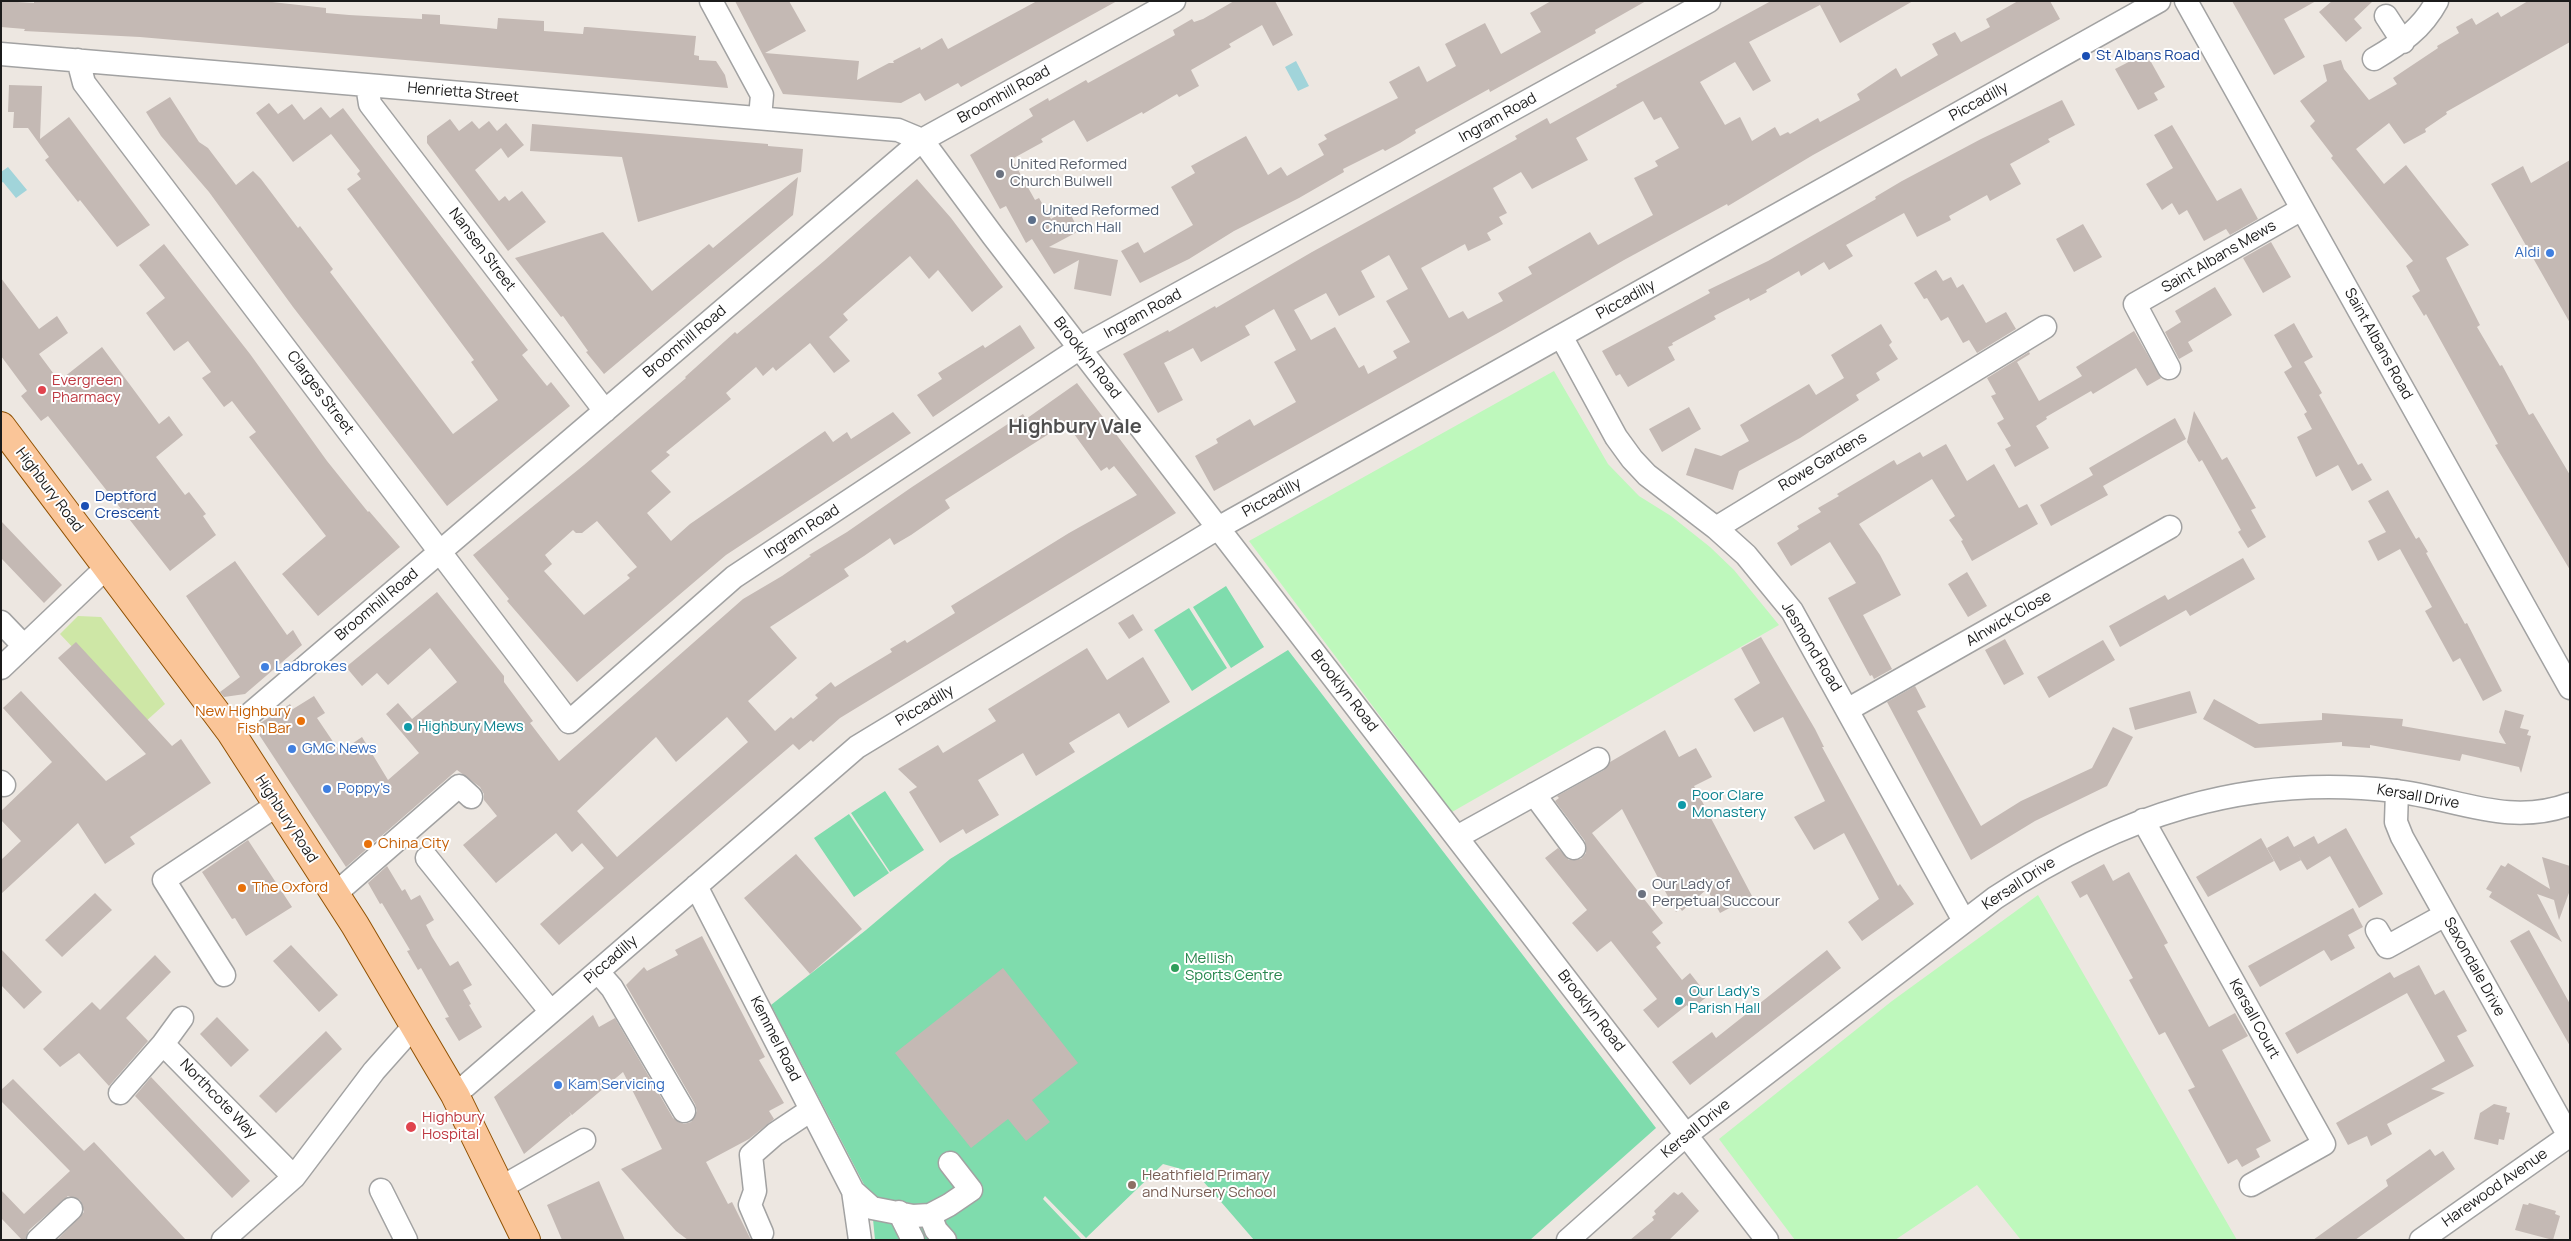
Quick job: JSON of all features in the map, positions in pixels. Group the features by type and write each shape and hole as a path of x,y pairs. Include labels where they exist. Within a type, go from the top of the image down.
{"main road":[{"name":"Highbury Road","path":"1,426 230,731 335,894 455,1095 526,1240"}],"street":[{"path":"711,1 762,95 760,118"},
{"name":"Broomhill Road","path":"230,731 922,140 1174,1"},
{"name":"Ingram Road","path":"569,722 734,577 1080,348 1709,1"},
{"name":"Piccadilly","path":"455,1095 857,747 1218,528 2159,1"},
{"name":"Saint Albans Road","path":"2186,1 2570,688"},
{"path":"2374,59 2403,42 2420,28 2437,1"},
{"path":"2386,16 2403,42"},
{"name":"Henrietta Street","path":"1,54 898,130 922,140"},
{"name":"Clarges Street","path":"78,60 84,83 569,722"},
{"name":"Nansen Street","path":"367,85 370,104 605,411"},
{"name":"Brooklyn Road","path":"922,140 1218,528 1767,1240"},
{"name":"Saint Albans Mews","path":"2169,368 2135,304 2302,209"},
{"name":"Rowe Gardens","path":"1716,528 2045,327"},
{"name":"Jesmond Road","path":"1561,336 1616,437 1632,459 1647,475 1716,528 1746,555 1792,611 1964,921"},
{"name":"Alnwick Close","path":"1848,710 2170,527"},
{"path":"1,668 107,567"},
{"path":"1,622 24,646"},
{"path":"1457,837 1598,759"},
{"path":"335,894 459,786 471,797"},
{"name":"Kersall Drive","path":"1568,1240 1686,1134 1964,921 2035,872 2079,847 2143,820 2190,805 2249,793 2297,788 2349,786 2396,791 2506,814 2535,812 2570,804"},
{"name":"Saxondale Drive","path":"2396,791 2396,822 2402,837 2569,1137"},
{"path":"1534,794 1574,848"},
{"path":"224,976 164,880 277,805"},
{"name":"Kersall Court","path":"2143,820 2324,1144 2251,1185"},
{"path":"427,858 551,1012"},
{"name":"Kemmel Road","path":"696,886 853,1192"},
{"path":"2377,930 2387,947 2445,915"},
{"path":"598,972 612,988 684,1111"},
{"path":"120,1093 164,1044 182,1018"},
{"path":"223,1240 294,1177 374,1071 414,1026"},
{"name":"Northcote Way","path":"164,1044 294,1177"},
{"path":"762,1233 750,1205 755,1191 751,1155 775,1134 811,1110"},
{"name":"Harewood Avenue","path":"2421,1240 2569,1137"},
{"path":"500,1188 584,1140"},
{"path":"853,1192 872,1208 913,1216 930,1215 950,1205 971,1190 950,1163"},
{"path":"381,1190 406,1240"},
{"path":"853,1192 860,1240"},
{"path":"38,1240 71,1209"},
{"path":"899,1212 913,1240"},
{"path":"930,1215 936,1230 945,1240"}],"green space":[{"path":"1554,371 1608,464 1639,496 1671,516 1710,547 1734,570 1779,625 1452,812 1249,541"},
{"path":"1226,586 1264,647 1231,668 1193,607"},
{"path":"1189,608 1227,668 1192,691 1154,630"},
{"path":"78,616 101,617 165,704 144,723 60,634"},
{"name":"Mellish Sports Centre","path":"1288,650 1656,1128 1530,1240 1254,1240 1196,1173 1163,1164 1086,1238 1045,1196 1043,1199 1082,1240 875,1240 871,1198 771,1005 866,930 950,859"},
{"path":"885,791 924,850 890,872 851,813"},
{"path":"849,814 889,873 854,897 814,838"},
{"path":"2038,895 2237,1240 2021,1240 1977,1185 1895,1240 1795,1240 1719,1139 1892,1001"}],"water":[{"path":"1296,61 1309,86 1298,91 1285,67"},
{"path":"8,167 27,190 16,198 3,182 1,183 1,172"}],"building":[{"path":"1,1 34,3 34,1 263,1 326,8 326,13 349,15 422,19 422,14 440,15 440,24 497,29 498,18 544,21 544,31 583,34 584,27 587,27 696,36 694,55 699,56 699,60 716,61 725,75 728,88 140,37 24,31 25,29 1,27"},
{"path":"735,1 789,1 806,31 765,53 859,61 857,80 889,63 894,63 893,61 920,47 921,50 942,38 948,49 1037,1 1117,1 961,87 958,83 925,101 920,93 901,103 783,94"},
{"path":"1234,1 1275,1 1293,35 1273,46 1262,25 1229,44 1231,47 1191,70 1199,86 1179,97 1177,94 1143,114 1142,112 1087,142 1074,120 1041,139 1043,142 1012,159 1035,200 1039,198 1051,219 1068,209 1079,231 1049,247 1118,260 1111,296 1074,289 1079,260 1054,274 1032,239 1026,243 1006,206 1000,209 970,155 1033,116 1029,109 1048,98 1049,101 1086,80 1088,83 1175,35 1173,30 1192,19 1194,22 1203,19"},
{"path":"1551,1 1646,1 1595,30 1596,33 1490,92 1489,89 1415,130 1416,133 1400,143 1385,151 1383,149 1343,169 1344,172 1299,198 1234,231 1189,259 1140,283 1121,251 1138,242 1144,253 1193,225 1171,187 1195,173 1191,166 1246,136 1268,175 1281,167 1287,176 1324,155 1318,144 1327,139 1324,135 1398,98 1389,82 1419,66 1427,82 1456,66 1445,44 1485,23 1501,54 1541,32 1530,13"},
{"path":"1771,1 1913,1 1840,43 1820,5 1749,42 1771,81 1753,91 1735,62 1700,82 1725,125 1740,117 1752,141 1775,127 1780,136 1788,132 1790,134 1818,118 1820,122 1860,100 1857,94 1896,68 1901,77 1938,55 1932,44 1955,32 1961,42 1990,27 1986,19 2018,1 2050,1 2060,19 1813,155 1728,206 1727,204 1624,260 1505,329 1214,491 1195,456 1218,443 1216,439 1250,419 1254,426 1296,402 1274,362 1296,350 1274,309 1245,326 1250,335 1201,362 1193,348 1164,363 1183,400 1158,413 1123,354 1168,330 1169,332 1215,306 1216,308 1312,252 1517,139 1515,136 1547,118 1550,124 1617,87 1616,85","holes":["1643,101 1654,120 1661,117 1679,148 1655,161 1658,166 1634,178 1653,215 1598,245 1590,232 1528,267 1532,274 1498,293 1503,301 1468,319 1463,311 1449,318 1421,268 1465,244 1468,251 1491,240 1487,233 1503,224 1499,217 1507,213 1493,188 1521,172 1532,189 1588,160 1576,138","1389,255 1408,289 1386,301 1410,342 1393,351 1397,358 1368,374 1364,365 1359,368 1335,327 1311,340 1294,310 1326,293 1339,316 1375,297 1361,271"]},
{"path":"2232,1 2316,1 2284,19 2305,57 2274,75"},
{"path":"2332,1 2373,1 2354,19 2362,28 2346,42 2319,12"},
{"path":"2528,1 2570,1 2570,42 2446,112 2447,114 2425,129 2426,132 2404,144 2389,123 2356,149 2384,184 2406,165 2469,245 2446,258 2480,325 2477,327 2500,366 2502,365 2529,415 2533,413 2570,475 2570,570 2495,445 2498,444 2426,314 2424,316 2412,296 2420,291 2406,266 2413,261 2331,158 2333,156 2310,126 2315,121 2300,101 2327,81 2323,65 2341,60 2344,69 2369,100 2397,84 2393,78 2438,48 2437,46 2459,33 2456,27 2472,18 2476,25 2498,12 2501,17"},
{"path":"2146,53 2165,87 2154,93 2158,100 2138,110 2115,69"},
{"path":"9,85 42,86 40,139 69,117 150,225 117,247 45,160 49,157 28,128 13,128 14,112 8,112"},
{"path":"170,97 199,142 208,148 236,185 253,171 261,179 298,228 300,226 333,269 330,272 453,434 498,400 471,362 474,360 347,189 361,179 357,174 360,171 331,134 293,162 256,113 269,103 278,114 292,104 304,120 321,107 330,118 343,108 528,350 522,355 547,386 551,382 570,406 447,506 293,307 209,192 161,136 146,112"},
{"path":"2062,100 2075,125 2048,139 2050,142 2010,164 2021,184 1990,201 1987,195 1949,216 1951,220 1917,237 1904,213 1846,245 1853,256 1829,270 1824,262 1801,276 1799,271 1750,301 1749,298 1714,316 1716,319 1668,347 1675,360 1628,387 1620,374 1616,376 1602,351 1710,293 1708,290 1768,261 1876,199 1875,197 1902,181 1981,139"},
{"path":"450,119 459,131 472,121 479,129 489,121 497,131 506,123 524,145 508,158 501,148 475,170 499,201 505,196 509,201 522,191 546,222 508,251 427,143 427,136"},
{"path":"532,124 768,144 768,146 803,149 801,172 638,222 622,157 530,151"},
{"path":"2172,125 2217,201 2241,188 2258,219 2230,235 2226,229 2204,241 2187,210 2179,215 2172,203 2162,210 2146,184 2173,168 2154,135"},
{"name":"Aldi","path":"2570,160 2570,323 2491,184 2523,166 2531,183"},
{"path":"798,177 793,215 604,374 586,352 588,351 563,316 561,317 515,258 603,232 652,291 709,244 713,248"},
{"path":"917,179 951,218 1003,287 972,312 938,270 929,279 910,256 843,314 848,320 829,337 850,361 834,373 810,343 776,371 773,367 763,376 756,367 726,393 731,399 666,452 670,455 651,471 671,492 647,513 671,541 690,524 825,431 833,442 847,432 851,439 893,412 911,433 726,555 577,682 507,601 509,599 473,555 584,465 686,378 735,332 737,334","holes":["597,521 637,567 627,575 630,578 584,615 544,571 552,564 545,555 573,530 576,533 582,533"]},
{"path":"2083,224 2102,257 2074,272 2056,239"},
{"path":"2271,242 2291,277 2263,293 2243,258"},
{"path":"164,244 250,354 327,461 368,512 400,547 318,616 282,574 326,536 249,437 256,432 232,401 224,407 202,378 211,372 188,341 174,351 146,313 165,298 139,265"},
{"path":"1936,270 1943,281 1951,277 1957,288 1963,284 1986,323 2006,312 2016,329 1977,353 1969,340 1963,343 1948,317 1941,321 1927,298 1924,299 1914,283"},
{"path":"1,278 39,329 57,316 68,333 39,354 59,381 102,347 159,424 169,416 183,435 156,457 185,495 189,492 206,514 203,516 216,535 170,571 48,416 41,421 21,396 27,391 1,356"},
{"path":"2215,287 2232,315 2188,342 2193,351 2179,359 2165,332 2181,322 2175,311"},
{"path":"2294,323 2313,357 2304,362 2322,393 2319,395 2358,465 2362,463 2372,480 2352,491 2338,465 2316,477 2297,437 2312,429 2304,414 2307,412 2284,372 2292,367 2274,335"},
{"path":"1881,324 1892,342 1889,345 1898,359 1876,373 1880,380 1856,395 1859,400 1800,438 1739,471 1733,490 1686,475 1695,448 1721,456 1749,441 1740,425 1809,384 1816,395 1844,378 1831,355"},
{"path":"1020,325 1035,348 933,417 917,395 942,379 938,373 983,345 985,348"},
{"path":"2134,331 2161,378 2147,386 2136,368 2093,394 2091,391 2046,417 2047,419 2036,426 2049,448 2015,467 2005,449 2011,446 1997,423 2004,419 1991,396 1996,394 1987,378 2029,352 2030,354 2017,362 2039,401 2082,376 2076,367"},
{"path":"1077,383 1176,513 840,718 813,742 811,740 799,750 793,744 559,945 540,924 604,868 582,843 572,852 556,833 496,883 463,845 497,816 484,800 484,794 480,787 457,770 346,867 254,727 290,704 293,709 314,696 325,713 317,718 340,752 362,737 388,780 419,753 386,714 398,703 412,719 457,682 430,648 388,685 377,673 362,686 346,667 437,592 504,676 504,682 533,721 530,723 559,761 743,599 782,576 811,556 809,555 847,532 1023,414 1026,419","holes":["1066,423 1101,471 1107,467 1109,470 1114,466 1137,495 1069,533 951,606 955,613 907,643 905,640 890,649 892,652 835,687 831,682 815,695 818,698 775,731 748,701 797,658 770,627 849,576 844,569 890,538 894,545 911,535 950,508 945,500","727,717 748,742 617,857 577,811 656,737 676,762"]},
{"path":"1689,407 1701,429 1662,452 1649,429"},
{"path":"2194,411 2222,460 2227,457 2256,508 2251,510 2266,537 2248,548 2238,532 2241,530 2202,460 2199,462 2187,442"},
{"path":"2175,418 2186,439 2103,486 2108,495 2051,526 2040,505 2093,475 2089,468"},
{"path":"1946,444 1967,481 1994,464 2019,508 2027,504 2038,524 1972,561 1961,541 1963,540 1949,520 1955,516 1932,479 1859,524 1880,555 1901,595 1863,615 1892,669 1874,679 1872,675 1870,676 1828,598 1856,583 1830,542 1791,566 1777,543 1799,529 1797,526 1821,512 1818,508 1839,496 1837,494 1894,460 1897,465 1920,452 1923,457"},
{"path":"2388,490 2416,539 2419,537 2428,552 2426,553 2465,624 2467,623 2502,691 2483,701 2460,658 2453,662 2425,611 2432,607 2400,549 2378,561 2368,541 2386,532 2368,501"},
{"path":"1,521 62,585 44,603 1,558"},
{"path":"2243,558 2255,579 2190,616 2186,610 2120,647 2109,626 2165,595 2168,600"},
{"path":"235,561 287,635 293,630 302,645 245,694 224,697 220,692 240,677 186,596"},
{"path":"1967,572 1987,606 1968,617 1948,584"},
{"path":"1133,614 1143,630 1129,639 1118,623"},
{"path":"1761,637 1815,729 1824,747 1822,747 1898,886 1900,884 1914,904 1862,941 1848,922 1879,899 1844,833 1814,850 1794,817 1825,801 1783,717 1754,732 1734,699 1760,683 1741,648"},
{"path":"2005,639 2024,674 2004,685 1985,650"},
{"path":"2103,640 2115,660 2049,698 2037,677"},
{"path":"76,642 172,746 181,739 211,783 130,837 135,844 105,864 78,823 1,894 1,860 21,841 1,820 1,811 52,762 3,708 21,691 106,781 146,754 58,658"},
{"path":"1087,648 1107,680 1143,657 1170,702 1128,728 1119,713 1069,743 1075,752 1036,776 1023,753 978,780 999,815 966,834 963,829 940,843 909,792 917,787 898,769 938,745 943,753 996,721 988,709"},
{"path":"1915,686 1926,707 1917,711 1981,826 2021,801 2092,768 2113,727 2133,737 2107,786 2035,821 1971,860 1887,702"},
{"path":"2190,691 2197,713 2135,730 2129,708"},
{"path":"2214,699 2259,724 2322,720 2322,713 2403,719 2402,726 2506,744 2499,732 2505,710 2524,715 2520,728 2529,730 2527,735 2531,736 2521,773 2519,767 2462,754 2460,761 2370,745 2370,748 2342,746 2342,742 2255,748 2203,719"},
{"path":"1665,730 1679,757 1696,748 1712,777 1694,786 1752,896 1720,913 1707,889 1682,911 1680,908 1676,912 1622,809 1592,833 1663,923 1652,932 1661,943 1656,947 1682,980 1690,973 1708,996 1690,1010 1687,1005 1658,1028 1643,1010 1657,999 1611,941 1597,952 1572,923 1587,910 1545,858 1558,848 1569,860 1581,859 1586,853 1585,841 1555,801 1559,798 1557,796 1604,770 1610,762"},
{"path":"2346,828 2383,894 2359,908 2330,856 2307,870 2301,860 2280,871 2267,848 2288,836 2294,847 2314,836 2318,844"},
{"path":"2261,838 2274,861 2208,897 2196,877"},
{"path":"248,840 292,907 246,936 235,918 232,919 202,872"},
{"path":"796,854 862,929 810,974 744,898"},
{"path":"2542,857 2570,866 2570,890 2559,920 2554,900 2537,894 2562,942 2489,897 2492,892 2486,889 2501,865 2505,867 2508,863 2550,889"},
{"path":"2104,864 2113,881 2129,872 2168,943 2164,945 2209,1027 2235,1013 2248,1036 2222,1050 2271,1141 2256,1149 2260,1157 2242,1167 2237,1159 2228,1164 2188,1090 2195,1087 2165,1032 2159,1035 2129,980 2133,978 2087,894 2080,898 2071,882"},
{"path":"387,866 402,891 405,889 411,900 420,895 434,920 426,925 432,937 450,966 458,961 472,985 463,990 471,1004 469,1005 482,1027 459,1041 445,1018 449,1017 421,968 418,970 407,951 410,950 368,883"},
{"path":"95,893 112,910 62,957 45,940"},
{"path":"2353,908 2363,927 2348,935 2355,948 2331,961 2324,950 2260,987 2248,966"},
{"path":"2529,930 2570,1004 2570,1046 2510,941"},
{"path":"702,936 765,1057 759,1060 784,1103 769,1111 774,1119 749,1139 706,1162 728,1204 732,1202 751,1240 688,1240 676,1231 621,1169 662,1149 623,1072 572,1115 569,1112 571,1115 524,1154 494,1097 593,1015 599,1027 615,1018 673,1118 684,1124 691,1122 697,1111 695,1104 626,985 644,967 647,971 678,955 675,950"},
{"path":"291,945 338,995 319,1012 273,961"},
{"path":"1,949 42,992 24,1009 1,985"},
{"path":"1827,950 1841,968 1690,1085 1672,1062 1712,1032 1716,1038"},
{"path":"155,955 171,972 126,1018 148,1041 109,1086 79,1053 60,1067 43,1049 92,1002 100,1010"},
{"path":"2419,965 2435,995 2444,990 2467,1031 2457,1036 2474,1066 2431,1089 2445,1093 2387,1124 2392,1134 2371,1146 2367,1136 2348,1145 2336,1123 2445,1061 2407,993 2297,1054 2285,1033 2390,972 2394,978"},
{"path":"1003,968 1078,1063 1032,1100 1050,1122 1026,1141 1008,1119 971,1148 895,1053"},
{"path":"217,1017 249,1050 231,1067 200,1034"},
{"path":"326,1031 342,1049 276,1113 259,1096"},
{"path":"151,1077 250,1181 232,1198 135,1096"},
{"path":"13,1079 84,1151 94,1142 186,1240 57,1240 84,1212 80,1200 68,1196 29,1230 25,1240 22,1240 1,1218 1,1190 24,1214 70,1171 1,1101 1,1090"},
{"path":"2494,1104 2507,1107 2506,1112 2510,1113 2504,1140 2499,1139 2498,1145 2474,1139 2480,1113"},
{"path":"2430,1149 2435,1156 2443,1151 2455,1169 2355,1240 2313,1240 2388,1186 2386,1180"},
{"path":"599,1181 625,1240 562,1240 547,1205"},
{"path":"1674,1192 1678,1195 1682,1192 1699,1211 1669,1240 1630,1240 1654,1220 1652,1217 1656,1214 1654,1211"},
{"path":"2529,1203 2556,1211 2555,1214 2560,1216 2553,1240 2515,1230 2523,1204 2528,1205"}],"place":[{"name":"St Albans Road","path":"2086,56"},
{"name":"United Reformed Church Bulwell","path":"1000,174"},
{"name":"United Reformed Church Hall","path":"1032,220"},
{"name":"Aldi","path":"2550,253"},
{"name":"Evergreen Pharmacy","path":"42,390"},
{"name":"Deptford Crescent","path":"85,506"},
{"name":"Ladbrokes","path":"265,667"},
{"name":"New Highbury Fish Bar","path":"301,721"},
{"name":"Highbury Mews","path":"408,727"},
{"name":"GMC News","path":"292,749"},
{"name":"Poppy's","path":"327,789"},
{"name":"Poor Clare Monastery","path":"1682,805"},
{"name":"China City","path":"368,844"},
{"name":"The Oxford","path":"242,888"},
{"name":"Our Lady of Perpetual Succour","path":"1642,894"},
{"name":"Mellish Sports Centre","path":"1175,968"},
{"name":"Our Lady's Parish Hall","path":"1679,1001"},
{"name":"Kam Servicing","path":"558,1085"},
{"name":"Highbury Hospital","path":"411,1127"},
{"name":"Heathfield Primary and Nursery School","path":"1132,1185"}],"district":[{"name":"Highbury Vale","path":"1075,427"}]}
